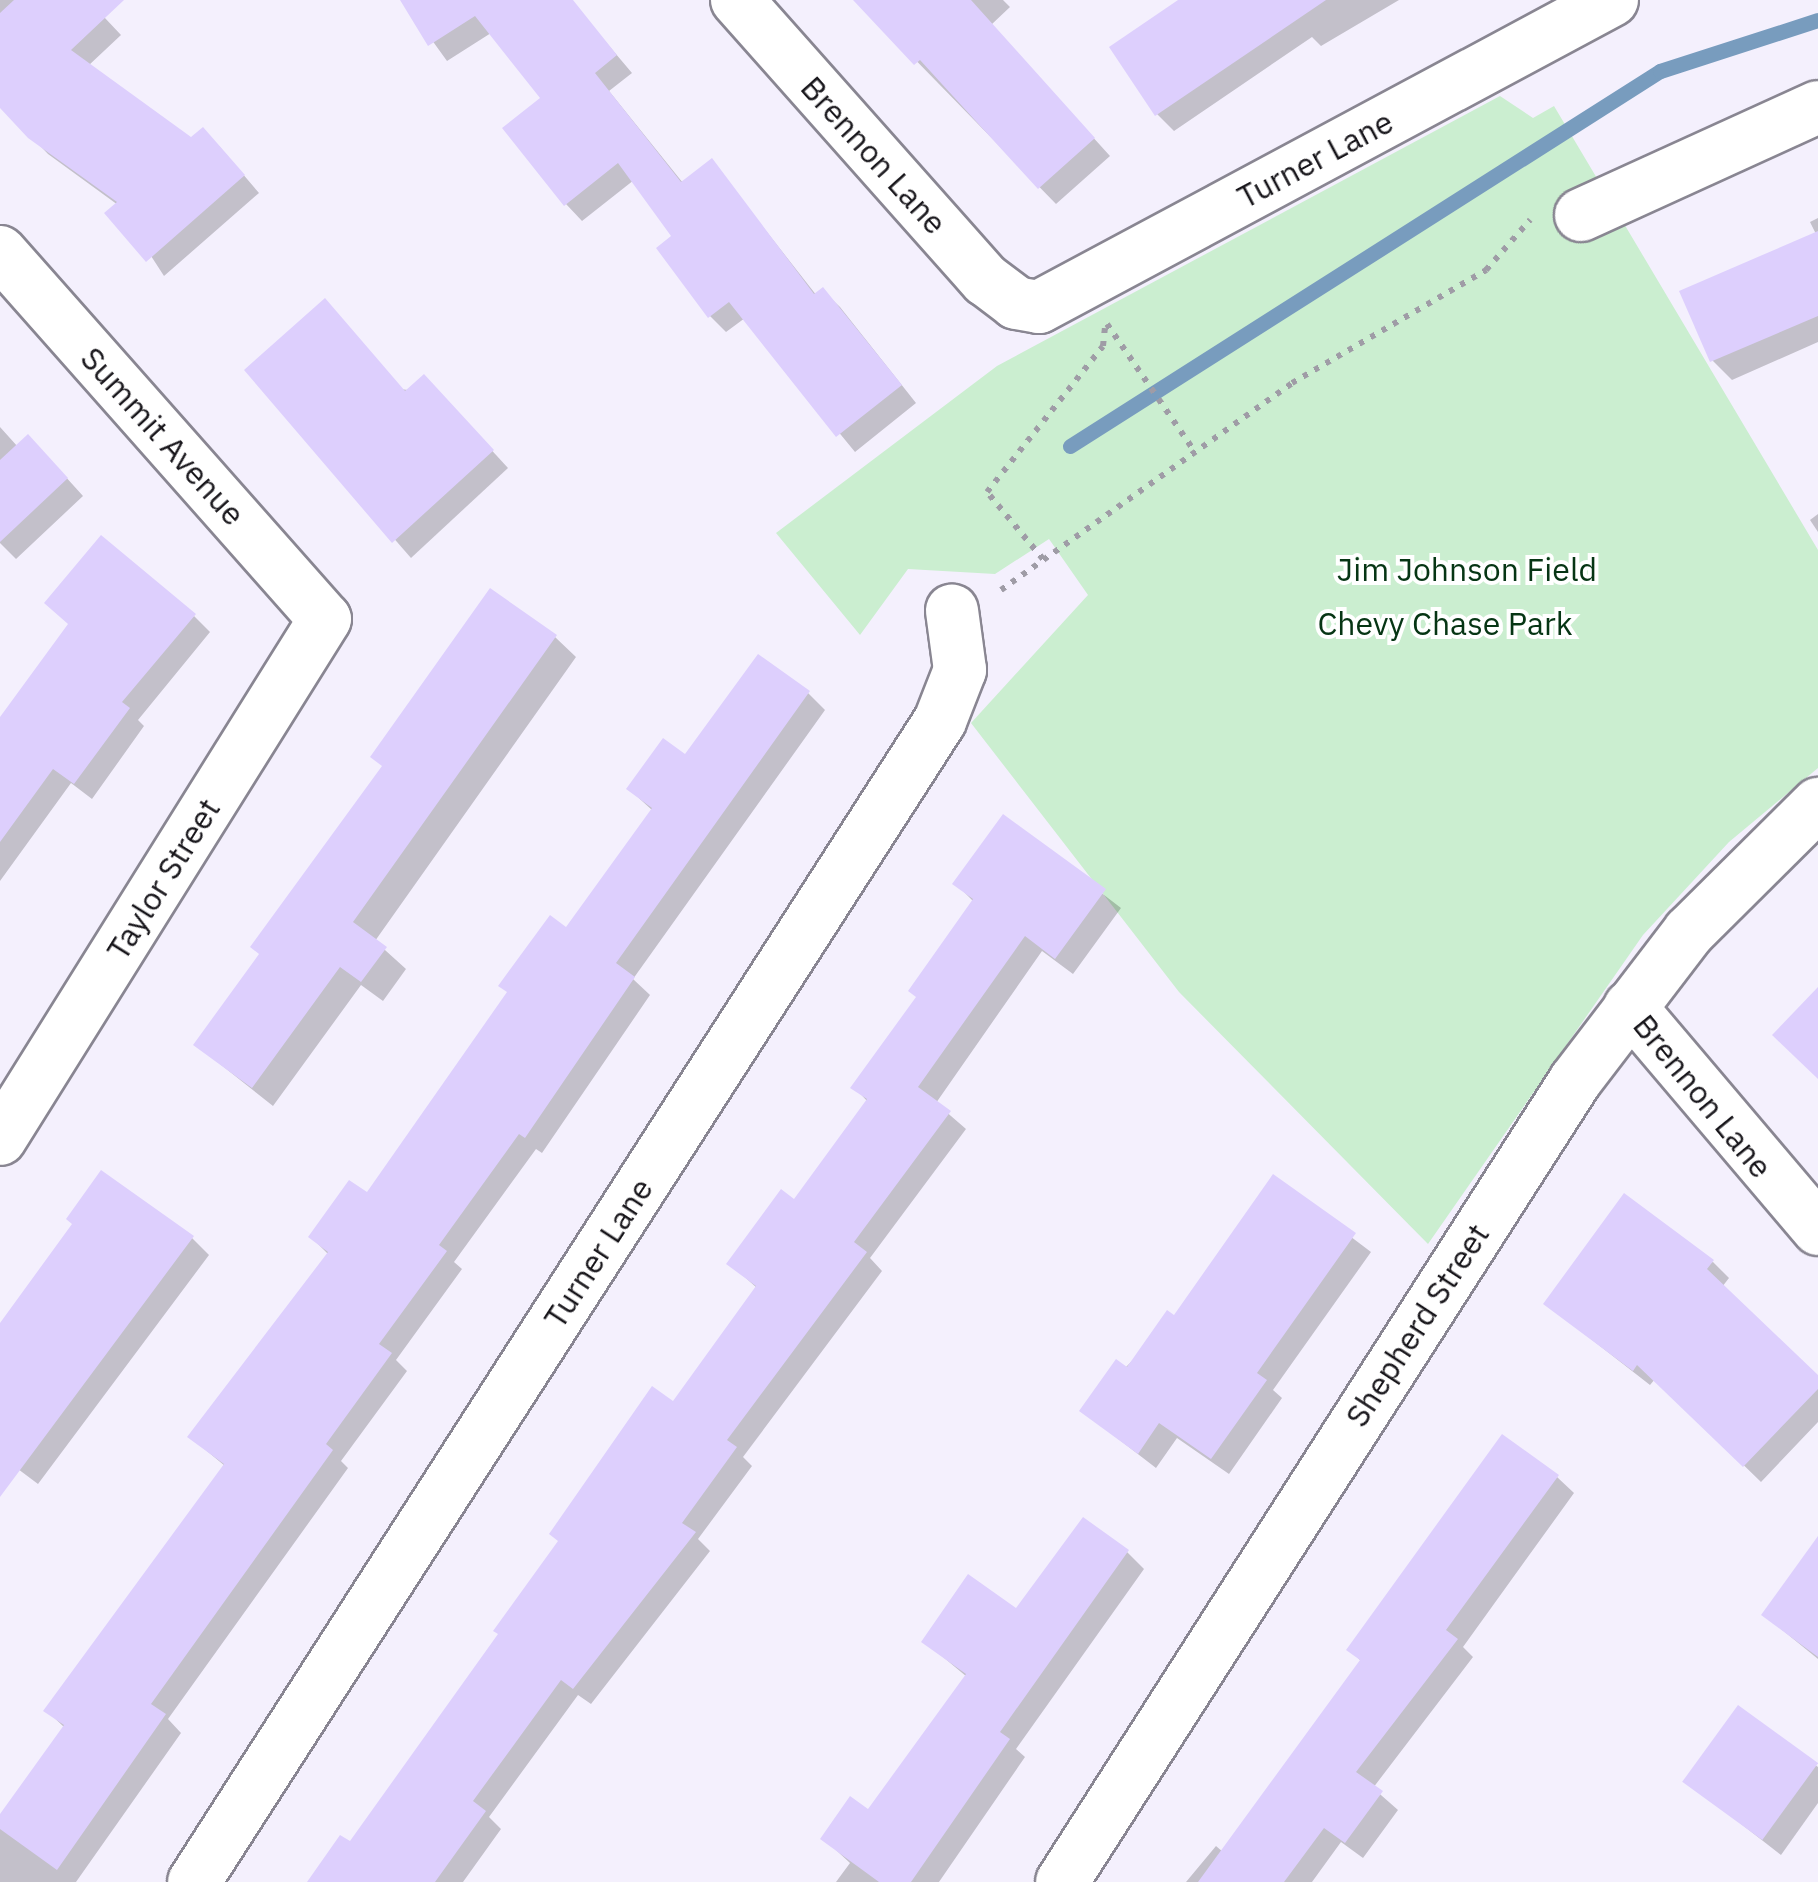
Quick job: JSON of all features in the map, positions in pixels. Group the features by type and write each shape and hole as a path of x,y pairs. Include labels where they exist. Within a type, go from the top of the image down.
{"street":[{"name":"Brennon Lane","path":"738,0 986,280 1016,303"},
{"name":"Turner Lane","path":"1016,303 1039,307 1094,304 1612,0"},
{"path":"1559,212 1818,106"},
{"name":"Summit Avenue","path":"0,252 326,619"},
{"name":"Turner Lane","path":"194,1882 940,721 960,670 952,611"},
{"name":"Taylor Street","path":"0,1139 326,619"},
{"name":"Shepherd Street","path":"1062,1882 1436,1294 1630,1007 1690,932 1818,804"},
{"name":"Brennon Lane","path":"1630,1007 1818,1229"}],"path":[{"path":"1001,590 1292,383 1486,270 1559,212"},
{"path":"1094,304 1195,452"},
{"path":"1042,558 987,492 1103,346 1094,304"}],"green space":[{"name":"Chevy Chase Park","path":"1500,96 1533,118 1554,106 1818,550 1818,768 1729,842 1643,935 1428,1244 1179,992 971,723 1088,595 1049,539 995,574 908,569 860,635 776,533 997,366"}],"building":[{"path":"14,0 124,0 71,50 191,137 203,127 245,175 146,262 104,213 117,202 28,138 0,108 0,13"},
{"path":"400,0 573,0 617,55 595,73 681,182 712,158 814,294 823,287 902,385 836,437 729,302 708,318 656,248 671,236 618,163 564,206 502,128 540,98 475,16 428,46"},
{"path":"853,0 971,0 1095,138 1038,189 920,60 914,65"},
{"path":"1178,0 1326,0 1155,116 1109,47"},
{"path":"1818,231 1818,316 1710,362 1679,291"},
{"path":"325,298 405,391 424,374 494,450 392,543 244,370"},
{"path":"28,434 68,478 0,542 0,460"},
{"path":"101,535 196,614 122,702 130,708 74,784 53,769 0,842 0,717 68,624 44,603"},
{"path":"490,588 557,635 353,922 387,947 361,982 340,967 252,1088 193,1045 259,954 250,947 382,766 370,757"},
{"path":"758,654 810,691 616,963 635,977 525,1138 519,1134 439,1245 447,1251 379,1344 392,1353 326,1444 333,1450 151,1704 166,1714 57,1870 0,1829 0,1814 64,1725 43,1711 224,1464 187,1437 328,1252 308,1237 349,1180 367,1192 507,992 498,986 550,915 566,927 652,808 626,789 663,738 685,754"},
{"path":"1003,814 1106,889 1055,959 1025,936 918,1087 951,1111 854,1242 867,1252 727,1440 737,1447 682,1523 696,1532 573,1689 561,1680 473,1801 486,1811 435,1882 307,1882 340,1835 350,1841 498,1634 493,1631 558,1541 549,1534 652,1386 673,1401 756,1286 726,1264 781,1189 794,1199 867,1099 850,1088 916,997 908,991 973,899 952,884"},
{"path":"1818,987 1818,1079 1772,1035"},
{"path":"101,1170 194,1236 0,1497 0,1323 72,1224 66,1219"},
{"path":"1273,1174 1356,1233 1257,1373 1267,1380 1211,1459 1159,1423 1138,1454 1079,1411 1116,1359 1127,1367 1167,1310 1174,1315"},
{"path":"1624,1193 1714,1260 1707,1269 1818,1375 1818,1389 1743,1467 1637,1365 1633,1371 1543,1304"},
{"path":"1502,1434 1559,1475 1446,1630 1458,1639 1356,1772 1383,1791 1345,1843 1324,1828 1284,1882 1198,1882 1360,1660 1346,1650"},
{"path":"1083,1517 1129,1550 1000,1732 1010,1739 911,1882 879,1882 820,1839 850,1796 868,1809 966,1674 921,1642 968,1574 1016,1608"},
{"path":"1818,1536 1818,1657 1761,1615"},
{"path":"1738,1705 1818,1763 1762,1840 1682,1782"}],"waterway":[{"path":"1070,446 1660,71 1818,20"}],"park label":[{"name":"Jim Johnson Field","path":"1467,569"}]}
